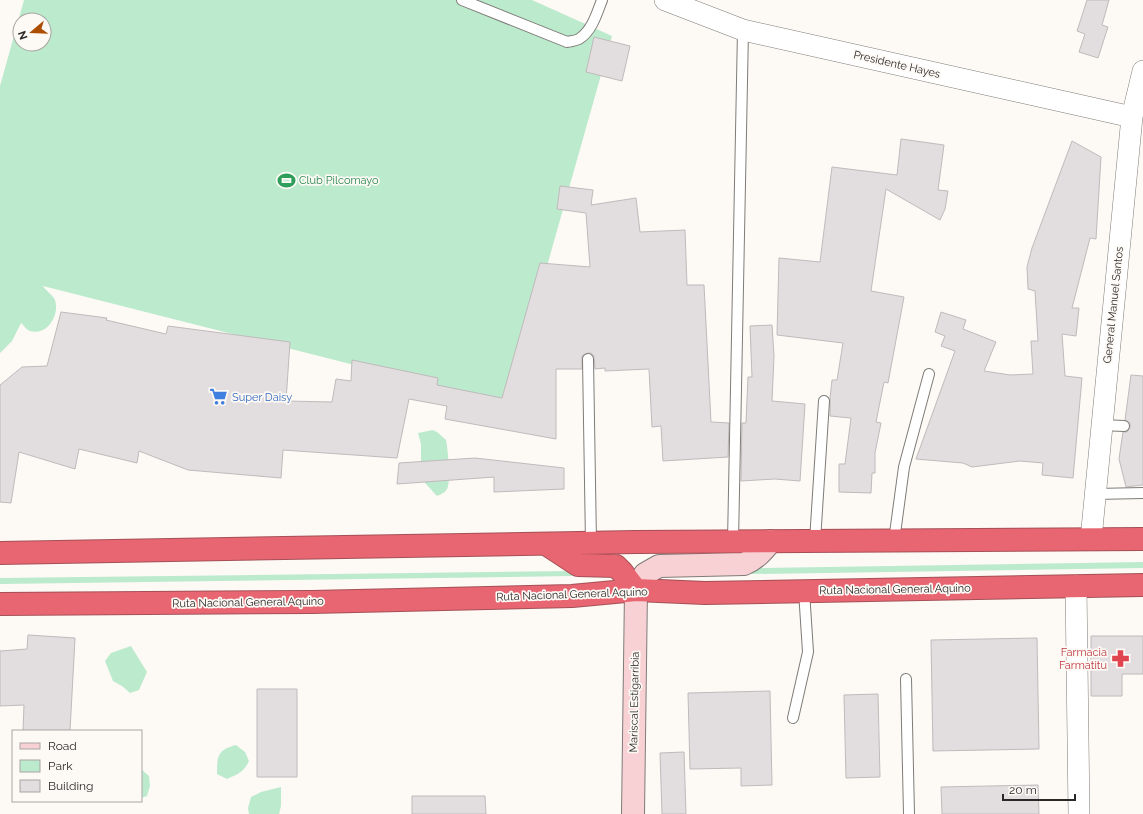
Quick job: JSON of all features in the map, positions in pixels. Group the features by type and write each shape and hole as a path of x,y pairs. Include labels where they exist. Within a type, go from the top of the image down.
{"highway":[{"path":"0,553 591,543 1143,539"},
{"path":"546,544 578,565 616,566 636,590"},
{"name":"Ruta Nacional General Aquino","path":"0,604 312,602 572,596 636,590 705,593 1143,585"}],"street":[{"name":"Presidente Hayes","path":"675,2 743,30 1132,117"},
{"name":"General Manuel Santos","path":"1091,540 1132,117 1143,71"},
{"path":"636,590 645,574 659,566 744,564 758,556 772,541"},
{"path":"1076,586 1079,814"},
{"name":"Mariscal Estigarribia","path":"633,814 636,590"}],"lane":[{"path":"462,0 566,42 578,39 585,34 594,19 602,0"},
{"path":"733,542 743,30"},
{"path":"588,359 591,543"},
{"path":"894,541 904,467 929,374"},
{"path":"816,541 824,401"},
{"path":"1101,425 1124,426"},
{"path":"1095,494 1143,493"},
{"path":"793,718 808,652 804,591"},
{"path":"906,679 909,814"}],"green space":[{"name":"Club Pilcomayo","path":"24,0 532,0 612,36 508,404 43,286 55,300 56,312 51,323 42,330 36,332 26,329 21,323 12,341 0,353 0,86 12,43 12,52 52,52 52,12 21,12"},
{"path":"433,430 446,440 449,465 449,480 447,489 437,496 425,483 421,467 421,444 418,433"},
{"path":"1143,562 1143,568 690,575 690,569"},
{"path":"574,571 575,575 573,576 0,584 0,578"},
{"path":"131,646 147,672 139,690 130,693 113,681 105,661 111,653"},
{"path":"236,745 245,752 249,761 242,771 227,779 217,774 218,758 222,751"},
{"path":"142,770 149,776 150,786 147,796 142,798"},
{"path":"281,787 281,806 279,814 249,814 248,808 251,797 261,792"}],"building":[{"path":"1087,0 1109,0 1102,25 1108,27 1098,58 1079,52 1085,34 1077,31"},
{"path":"594,37 630,46 622,81 586,72"},
{"path":"901,139 944,145 938,190 948,191 945,209 940,220 886,189 871,291 904,297 888,383 884,382 876,422 881,423 875,453 875,473 872,473 871,493 839,492 839,464 845,464 851,418 830,416 830,398 832,380 837,380 843,343 777,335 779,258 820,262 832,167 897,175"},
{"path":"1072,141 1101,157 1096,239 1090,238 1072,308 1079,308 1076,336 1062,334 1065,376 1082,378 1073,478 1042,475 1043,463 1020,461 972,467 963,463 916,459 955,351 941,346 945,336 935,332 941,312 966,320 963,329 996,342 984,371 1010,375 1033,374 1031,341 1038,341 1035,291 1028,289 1027,267 1032,248"},
{"path":"560,186 593,190 591,205 636,198 640,232 685,230 687,285 704,285 711,422 729,423 728,457 663,461 661,426 652,427 649,369 605,371 605,368 595,369 594,356 591,353 588,353 582,356 582,369 556,369 556,439 445,419 447,406 409,399 397,458 283,450 281,478 188,470 139,451 137,463 79,449 75,469 19,452 11,503 0,502 0,385 22,367 47,366 61,312 107,318 106,320 166,334 168,326 290,342 286,401 332,402 336,379 351,381 352,360 438,378 437,385 502,398 540,263 590,267 586,213 557,209"},
{"path":"772,325 774,356 772,401 805,404 800,481 775,479 741,481 742,423 746,423 748,377 752,377 750,326"},
{"path":"1131,375 1143,376 1143,485 1126,487 1119,459 1123,432 1127,432 1130,427 1130,423 1125,420"},
{"path":"475,458 564,468 564,489 494,492 494,477 397,484 399,463"},
{"path":"28,635 75,638 70,730 23,730 24,705 0,706 0,651 27,649"},
{"path":"1091,636 1143,636 1143,674 1122,674 1122,696 1091,696"},
{"path":"1037,638 1039,749 933,751 931,640"},
{"path":"257,689 297,689 297,777 257,777"},
{"path":"770,691 772,785 741,786 741,768 690,769 688,693"},
{"path":"878,694 880,777 846,778 844,695"},
{"path":"684,752 686,814 662,814 660,753"},
{"path":"1038,785 1039,814 942,814 941,787"},
{"path":"412,796 485,796 486,814 412,814"}],"place":[{"name":"Club Pilcomayo","path":"286,180"},
{"name":"Super Daisy","path":"219,397"},
{"name":"Farmacia Farmatitu","path":"1120,658"}]}
